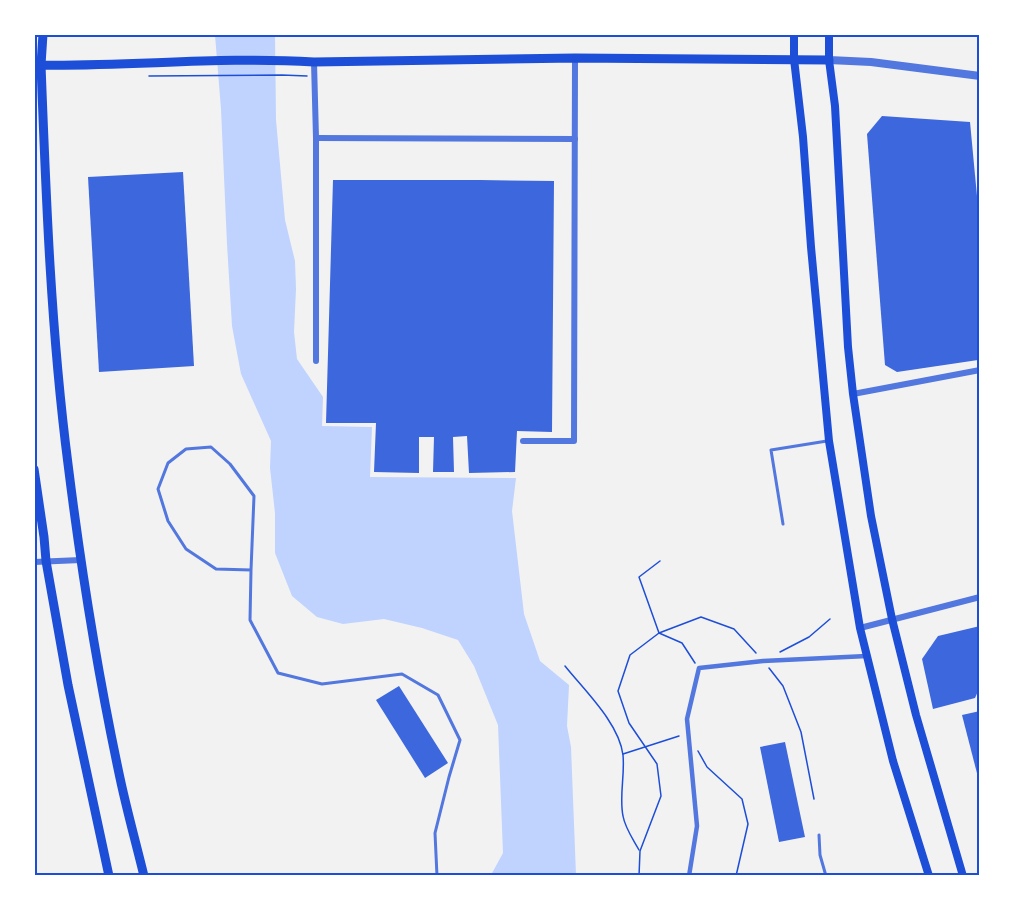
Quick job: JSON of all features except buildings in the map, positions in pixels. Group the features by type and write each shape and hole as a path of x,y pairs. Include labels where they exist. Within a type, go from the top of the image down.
{"main road":[{"path":"42,34 38,65 56,350 67,462 81,560 121,779 144,876"},
{"path":"794,34 794,59 803,136 829,441 860,628 893,761 929,876"},
{"path":"829,34 852,394 871,516 892,619 919,724 963,876"},
{"path":"38,65 211,60 314,62 575,58 830,60"},
{"path":"34,469 46,561 68,685 109,876"}],"street":[{"path":"523,441 574,441 575,58"},
{"path":"830,60 871,62 980,76"},
{"path":"314,62 316,361"},
{"path":"316,138 575,139"},
{"path":"852,394 980,370"},
{"path":"34,562 81,560"},
{"path":"860,628 980,597"},
{"path":"689,876 697,826 687,719 699,668 763,661 867,656"}],"lane":[{"path":"783,524 771,450 829,441"},
{"path":"250,570 216,569 186,549 168,521 158,489 168,463 186,449 211,447 230,464 254,496 250,620 278,673 322,684 402,674 438,696 460,740 435,833 437,876"},
{"path":"819,835 820,855 826,876"}],"path":[{"path":"149,76 307,76"},
{"path":"660,561 639,577 659,633 682,643 699,668"},
{"path":"639,876 640,851 661,796 657,764 629,723 618,691 630,655 659,633 701,616 734,629 783,686 801,732 814,799"},
{"path":"763,661 809,637 830,619"},
{"path":"566,666 604,712 615,731 623,754 623,816 640,851"},
{"path":"623,754 687,733"},
{"path":"697,750 707,767 742,799 748,824 736,876"}],"water":[{"path":"215,35 275,35 276,120 285,220 295,261 294,332 297,359 323,397 322,426 372,427 370,477 516,478 512,511 524,614 540,661 569,685 567,726 571,747 576,875 491,875 503,853 498,725 474,666 458,640 384,619 343,624 317,617 292,596 275,553 275,513 270,468 271,441 241,374 232,326"}]}
